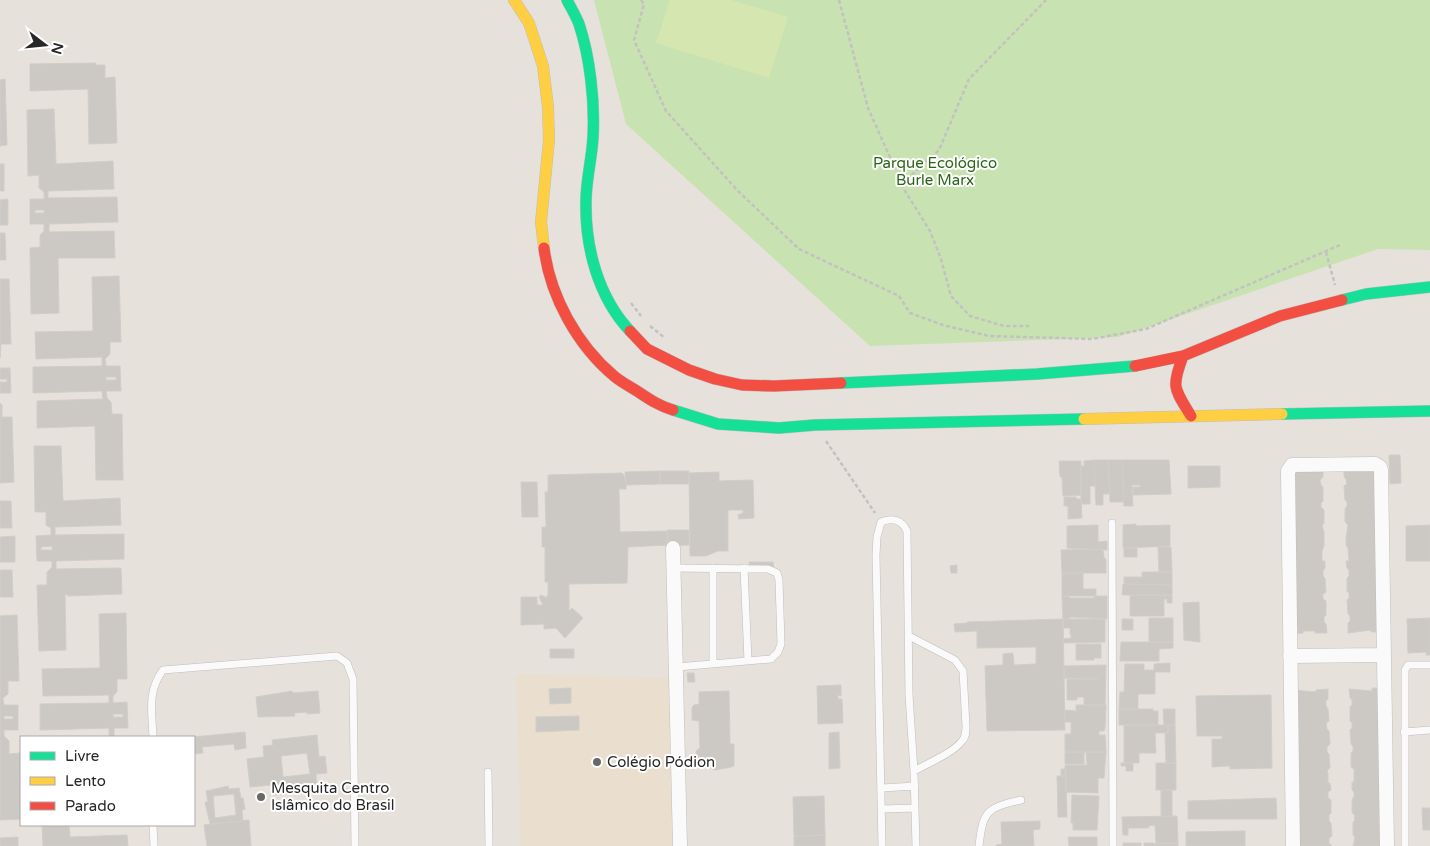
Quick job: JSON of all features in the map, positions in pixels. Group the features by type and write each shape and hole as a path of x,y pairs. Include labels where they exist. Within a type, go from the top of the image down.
{"street":[{"path":"514,0 529,23 543,66 548,107 549,140 541,222 546,263 559,302 579,339 614,376 659,406 718,424 779,428 816,425 1430,411"},
{"path":"567,0 579,23 591,78 593,136 586,201 589,247 602,288 619,318 647,349 689,370 715,380 742,385 774,386 1037,374 1142,365 1183,356 1280,316 1366,294 1430,287"},
{"path":"1183,356 1175,378 1177,392 1191,416"},
{"path":"1293,846 1287,481 1289,467 1292,465 1375,464 1381,470 1387,846"},
{"path":"673,548 680,846"},
{"path":"1290,656 1383,655"}],"lane":[{"path":"882,846 876,555 877,537 881,522 888,519 896,520 903,524 907,531 909,696 916,846"},
{"path":"1112,522 1113,846"},
{"path":"674,568 768,569 777,573 779,580 780,644 778,652 771,659 677,667"},
{"path":"713,568 713,664"},
{"path":"744,568 748,661"},
{"path":"908,636 951,657 960,666 963,672 966,726 966,735 956,748 914,771"},
{"path":"152,736 152,692 155,680 163,670 337,656 347,663 353,679 355,846"},
{"path":"1405,846 1405,670 1408,665 1430,665"},
{"path":"1404,732 1430,730"},
{"path":"488,772 489,846"},
{"path":"882,788 914,786"},
{"path":"979,846 986,813 995,806 1021,800"},
{"path":"882,809 915,808"},
{"path":"153,826 154,846"}],"path":[{"path":"641,0 644,4 634,40 666,111 738,191 799,248 899,296 910,313 943,325 989,336 1092,339 1146,329 1340,245"},
{"path":"839,0 868,108 902,184 930,231 942,259 951,296 970,316 1004,326 1029,326"},
{"path":"902,184 939,150 969,79 1016,33 1046,0"},
{"path":"1326,252 1340,301"},
{"path":"627,298 645,322 667,341"},
{"path":"816,425 881,522"}],"shaded area":[{"name":"Colégio Pódion","path":"516,674 674,678 678,846 521,846"}],"green space":[{"name":"Parque Ecológico Burle Marx","path":"594,0 1430,0 1430,250 1378,249 1118,337 870,346 626,124"},
{"path":"670,0 731,0 788,17 769,78 656,43"}],"building":[{"path":"96,63 96,65 105,65 105,78 115,77 117,143 89,144 88,89 30,91 30,64"},
{"path":"5,79 7,145 0,146 0,80"},
{"path":"54,109 56,164 113,161 114,189 48,191 48,198 117,197 118,222 49,224 49,232 114,231 115,258 58,258 59,313 31,314 30,248 40,247 40,235 44,231 44,224 30,224 30,199 44,199 44,192 39,188 39,175 28,176 27,110","holes":["35,210 44,210 44,213 35,213"]},
{"path":"0,164 4,164 4,191 0,191"},
{"path":"8,199 8,225 0,225 0,200"},
{"path":"0,233 5,233 6,260 0,260"},
{"path":"119,276 121,342 110,342 110,354 105,359 106,366 120,366 121,391 106,391 107,398 111,402 112,414 122,414 123,480 96,480 95,426 37,428 37,401 103,399 102,391 33,393 33,367 102,366 102,357 36,359 35,332 93,331 92,277","holes":["106,377 116,377 116,380 106,380"]},
{"path":"0,279 9,279 11,344 1,344 0,358"},
{"path":"0,368 10,368 11,393 0,393 0,382 7,382 7,379 0,379"},
{"path":"0,403 2,405 2,417 12,417 14,482 0,483"},
{"path":"34,446 61,446 63,501 120,498 121,525 55,527 55,535 124,534 124,559 56,561 56,569 121,568 122,594 65,595 66,650 39,651 37,585 47,585 47,572 52,567 52,561 37,561 36,536 51,535 51,528 46,525 46,512 35,512","holes":["52,546 52,550 41,550 41,547"]},
{"path":"1389,455 1400,455 1401,483 1390,484"},
{"path":"1094,460 1108,460 1110,494 1103,494 1103,505 1096,505"},
{"path":"1094,460 1095,486 1090,486 1090,504 1081,504 1081,466 1084,466 1084,461"},
{"path":"1108,460 1122,460 1124,502 1110,502"},
{"path":"1122,460 1169,460 1171,494 1133,495 1133,487 1140,487 1140,485 1132,485 1133,506 1124,506"},
{"path":"1059,461 1081,461 1081,495 1063,496"},
{"path":"1188,466 1220,466 1220,487 1188,488"},
{"path":"1379,466 1383,632 1371,632 1371,630 1348,633 1350,616 1348,614 1347,600 1349,593 1347,591 1347,578 1349,570 1346,561 1349,561 1346,545 1348,525 1345,522 1347,502 1345,500 1344,486 1347,484 1344,477 1344,467"},
{"path":"1323,468 1323,477 1320,480 1323,487 1321,507 1324,510 1324,523 1322,526 1324,546 1322,561 1325,561 1323,576 1325,578 1326,592 1323,594 1323,599 1326,601 1324,622 1327,633 1303,631 1303,633 1292,634 1288,469"},
{"path":"660,471 660,484 626,485 625,472"},
{"path":"660,471 689,471 689,482 688,484 660,484"},
{"path":"719,472 719,481 753,480 754,518 739,519 738,515 743,513 743,510 728,510 728,551 718,551 706,556 690,556 689,473"},
{"path":"622,473 625,477 624,479 626,479 626,489 619,489 620,532 667,531 667,545 628,547 627,583 569,584 569,611 572,608 583,618 565,638 556,628 544,629 544,624 521,625 521,597 537,597 537,605 543,605 539,597 541,595 547,598 548,596 548,582 545,582 545,547 542,547 542,527 546,527 545,492 548,492 548,475"},
{"path":"521,482 537,482 538,517 522,517"},
{"path":"1064,497 1081,499 1082,518 1068,519 1068,506 1064,506"},
{"path":"0,501 11,501 12,528 0,528"},
{"path":"1136,524 1136,526 1170,525 1170,546 1123,548 1123,525"},
{"path":"1098,525 1098,542 1107,541 1107,550 1067,548 1067,526"},
{"path":"1430,525 1430,561 1406,561 1406,526"},
{"path":"667,530 689,530 689,545 667,546"},
{"path":"15,536 15,562 0,562 0,537"},
{"path":"1158,547 1171,547 1172,572 1159,572"},
{"path":"1124,548 1137,548 1137,557 1124,557"},
{"path":"1103,549 1106,573 1062,573 1061,550"},
{"path":"749,562 773,562 774,571 749,572"},
{"path":"957,565 957,573 951,573 950,566"},
{"path":"0,570 12,570 13,597 0,597"},
{"path":"1142,572 1172,572 1172,585 1124,584 1124,577 1142,577"},
{"path":"1062,573 1083,573 1083,589 1096,589 1096,596 1062,596"},
{"path":"1123,584 1172,585 1172,595 1122,595"},
{"path":"1130,595 1172,595 1172,603 1167,603 1167,599 1164,599 1164,616 1130,616"},
{"path":"1062,596 1069,596 1069,598 1094,598 1094,596 1107,596 1107,619 1070,617 1070,619 1063,619"},
{"path":"1199,602 1200,642 1184,640 1183,603"},
{"path":"126,613 127,679 117,679 117,692 113,696 113,703 127,702 128,728 114,728 114,735 109,736 109,728 40,730 40,704 109,703 109,695 43,696 42,669 100,668 99,614","holes":["113,714 123,714 123,717 113,717"]},
{"path":"17,615 19,681 8,681 8,694 3,698 4,705 18,705 18,730 4,730 4,736 9,741 9,754 20,753 20,819 0,820 0,616","holes":["4,716 13,716 13,719 4,719"]},
{"path":"1149,618 1173,618 1173,642 1149,642"},
{"path":"1430,618 1430,655 1426,655 1426,652 1408,653 1407,619"},
{"path":"1063,619 1065,730 987,731 985,666 1003,665 1003,654 1012,653 1014,665 1036,664 1036,647 977,648 977,631 955,632 954,624"},
{"path":"1063,619 1105,619 1105,642 1063,643 1063,639 1071,638 1071,634 1070,628 1063,628"},
{"path":"1122,619 1133,619 1133,630 1122,630"},
{"path":"1121,642 1173,642 1173,648 1159,649 1159,661 1120,661"},
{"path":"1076,644 1101,644 1101,658 1076,660"},
{"path":"550,649 574,649 574,658 550,658"},
{"path":"1170,663 1170,672 1155,672 1155,694 1138,694 1138,709 1119,709 1120,692 1124,692 1125,664 1144,664 1144,670 1154,670 1154,664"},
{"path":"1106,665 1105,705 1084,705 1084,697 1077,697 1077,700 1067,700 1067,679 1098,679 1064,678 1064,666"},
{"path":"687,673 694,673 695,682 688,682"},
{"path":"841,685 841,696 838,695 838,699 842,699 843,723 818,724 817,686"},
{"path":"571,688 571,703 550,704 549,689"},
{"path":"1372,688 1384,688 1388,846 1353,846 1355,837 1353,835 1353,822 1355,820 1352,813 1354,769 1351,767 1353,746 1351,744 1350,730 1352,723 1350,721 1350,707 1352,700 1349,689 1372,691"},
{"path":"1328,689 1326,706 1329,721 1326,723 1329,731 1330,744 1327,747 1327,752 1329,754 1330,768 1327,770 1328,783 1330,783 1331,790 1328,792 1328,798 1331,800 1329,821 1331,823 1332,836 1329,838 1329,843 1332,846 1298,846 1293,690 1316,692 1316,690"},
{"path":"292,691 293,693 318,691 320,713 307,714 307,712 294,713 295,716 258,717 256,697"},
{"path":"729,691 730,744 734,744 734,766 715,770 708,767 698,768 696,765 696,751 700,748 699,721 692,720 692,707 699,704 699,692"},
{"path":"1271,695 1272,768 1230,769 1230,766 1212,767 1212,739 1222,739 1222,736 1197,736 1196,696"},
{"path":"1076,705 1106,705 1105,728 1104,731 1099,731 1099,735 1105,735 1106,752 1065,752 1065,734 1071,734 1071,722 1065,722 1064,710 1076,711"},
{"path":"1119,709 1153,709 1153,711 1158,711 1158,725 1119,725"},
{"path":"1163,709 1175,709 1175,725 1164,725"},
{"path":"579,716 579,730 536,732 536,717"},
{"path":"1124,725 1168,725 1168,733 1155,733 1156,753 1139,753 1139,763 1124,763"},
{"path":"1168,725 1175,725 1176,763 1166,763 1165,734 1168,733"},
{"path":"245,732 246,748 235,750 234,744 202,747 203,753 195,754 195,737"},
{"path":"839,732 840,768 829,769 829,733"},
{"path":"317,735 319,757 325,756 327,773 316,774 317,791 273,795 272,785 250,787 247,759 264,757 263,746 273,745 272,740","holes":["307,753 310,774 283,777 281,756"]},
{"path":"1065,752 1084,752 1084,764 1065,764"},
{"path":"1086,752 1106,752 1104,778 1098,778 1098,793 1066,792 1065,765 1087,765"},
{"path":"1121,763 1133,763 1133,771 1126,771 1126,766 1121,766"},
{"path":"1156,763 1176,763 1176,790 1156,790"},
{"path":"1061,769 1066,769 1066,776 1061,776"},
{"path":"1057,776 1066,776 1067,817 1058,817"},
{"path":"228,786 229,789 239,788 245,809 242,810 243,821 210,824 205,802 208,802 206,791","holes":["234,794 236,815 215,818 213,796"]},
{"path":"1161,790 1172,790 1172,816 1161,816"},
{"path":"1072,795 1099,796 1097,830 1073,830 1073,823 1071,823"},
{"path":"824,796 825,835 794,836 793,797"},
{"path":"1276,798 1277,819 1188,819 1188,801"},
{"path":"1422,808 1430,808 1430,830 1423,830"},
{"path":"1177,816 1178,843 1156,843 1155,825 1148,826 1149,828 1128,828 1128,835 1123,835 1122,817"},
{"path":"249,820 251,846 207,846 204,825"},
{"path":"1040,821 1040,829 1033,830 1034,846 996,846 1002,844 1001,822"},
{"path":"42,826 69,826 70,837 127,835 128,846 43,846"},
{"path":"1245,831 1245,846 1186,846 1186,832"},
{"path":"825,835 825,846 794,846 794,836"},
{"path":"18,837 18,846 0,846 0,838"},
{"path":"1068,837 1097,837 1097,846 1069,846"},
{"path":"1123,843 1141,843 1141,846 1123,846"},
{"path":"1144,843 1154,843 1154,845 1156,843 1178,843 1178,846 1144,846"}],"traffic: fast":[{"path":"567,0 578,21 583,37 589,65 592,95 593,137 586,201 586,218 591,253 609,303 630,331"},
{"path":"1342,300 1366,294 1430,287"},
{"path":"841,383 1037,374 1135,366"},
{"path":"673,410 718,424 779,428 815,425 1084,419"},
{"path":"1282,414 1430,411"}],"traffic: slow":[{"path":"514,0 529,23 543,66 548,107 549,140 541,222 544,248"},
{"path":"1084,419 1282,414"}],"traffic: jam":[{"path":"544,248 552,284 559,301 577,335 588,350 619,380 654,402 673,410"},
{"path":"1135,366 1183,356 1280,316 1342,300"},
{"path":"630,331 647,349 689,370 715,379 742,385 774,386 841,383"},
{"path":"1183,356 1177,375 1176,388 1191,416"}],"place":[{"name":"Colégio Pódion","path":"597,762"},
{"name":"Mesquita Centro Islâmico do Brasil","path":"261,797"}]}
